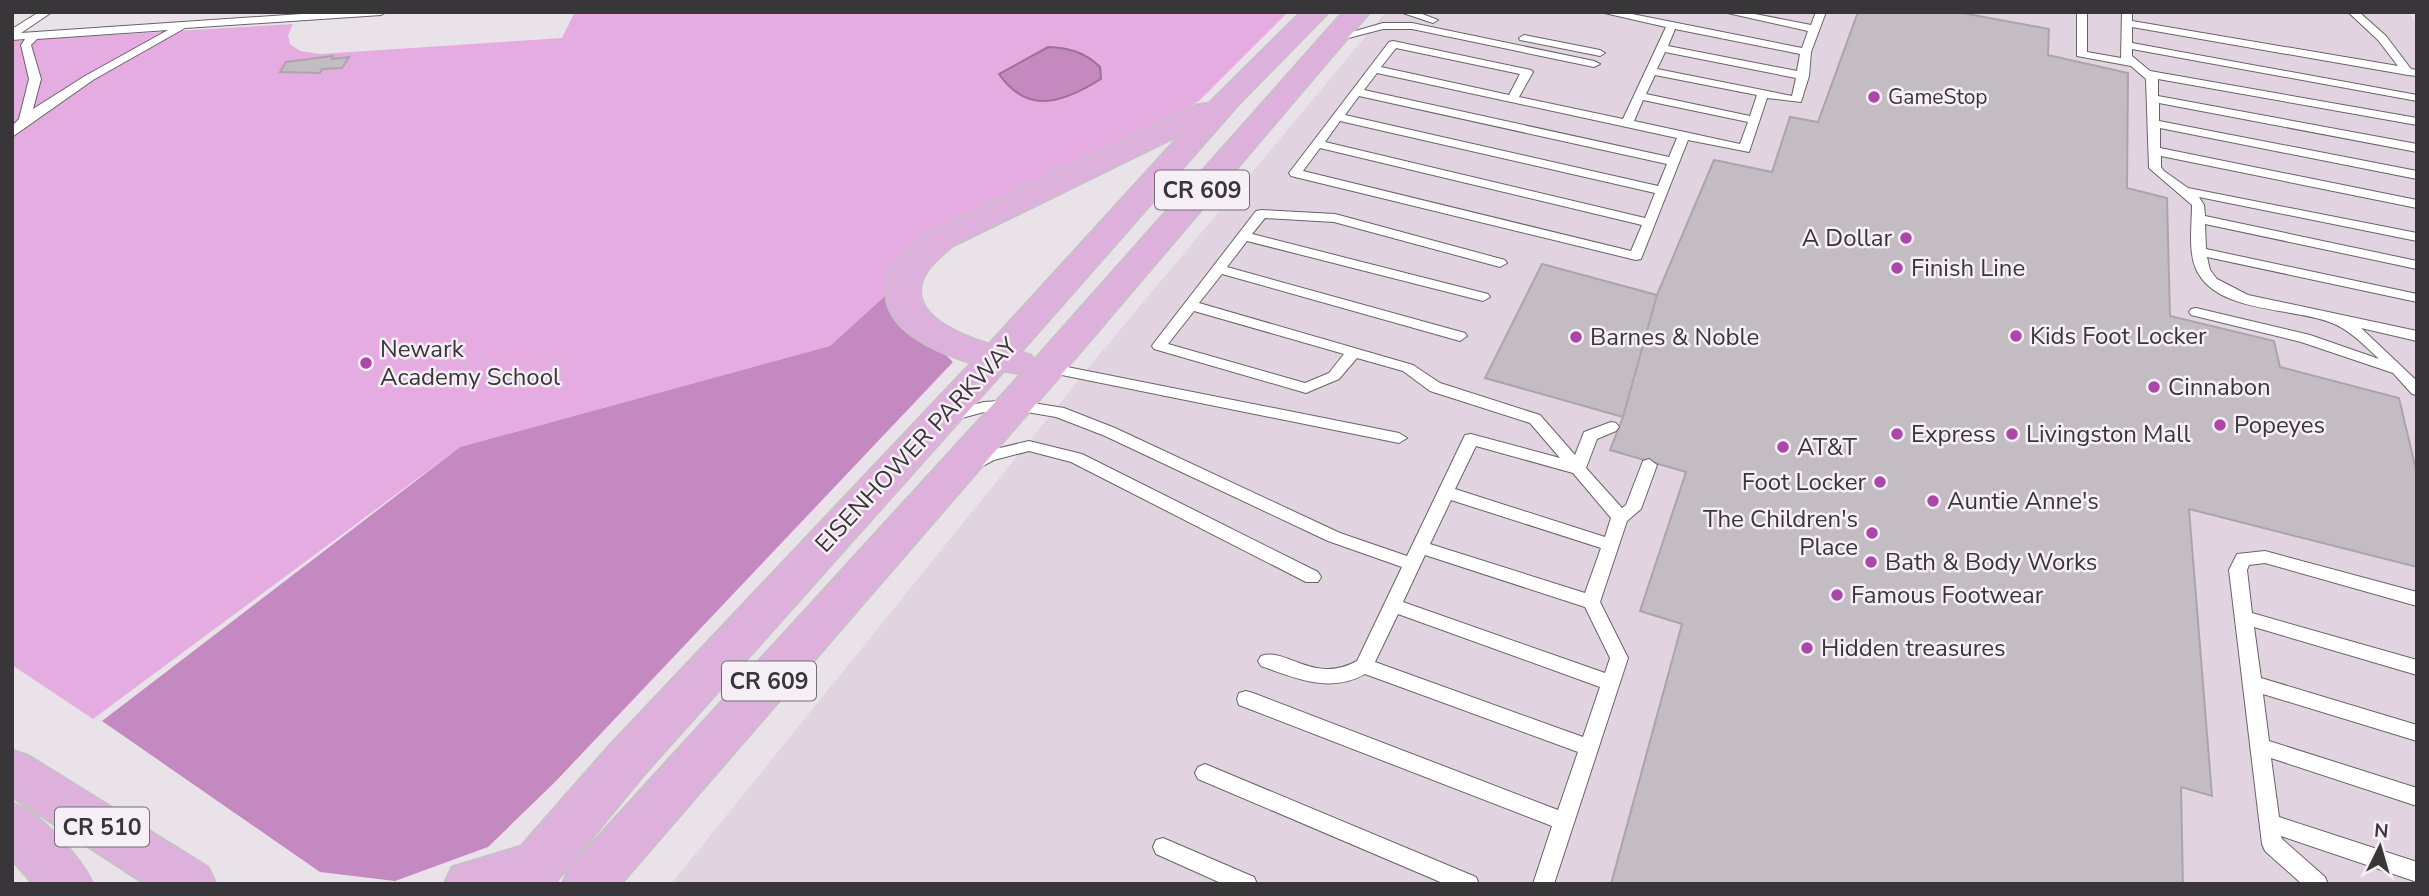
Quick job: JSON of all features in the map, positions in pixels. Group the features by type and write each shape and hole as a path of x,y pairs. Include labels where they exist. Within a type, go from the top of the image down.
{"main road":[{"name":"EISENHOWER PARKWAY","path":"529,874 625,762 995,359 1229,98 1316,12"},
{"name":"EISENHOWER PARKWAY","path":"588,884 1047,368 1357,12"},
{"path":"1047,368 995,359 944,342 927,332 914,320 906,307 903,293 906,278 924,252 940,240 1117,156 1229,98"},
{"name":"CR 510","path":"12,771 192,881"},
{"name":"CR 510","path":"12,825 67,884"},
{"path":"470,884 529,874"}],"lane":[{"path":"12,35 47,12"},
{"path":"200,23 209,12"},
{"path":"12,35 33,36 381,12"},
{"path":"1333,39 1382,26 1412,26 1597,58 1405,12"},
{"path":"1605,12 1807,52"},
{"path":"1728,12 1813,30"},
{"path":"1651,71 1797,100 1813,30 1821,12"},
{"path":"2082,12 2081,54 2131,63"},
{"path":"2353,12 2382,38 2412,73"},
{"path":"2412,73 2127,17 2126,57 2149,74 2417,122"},
{"path":"12,133 25,120 113,64 186,24"},
{"path":"1627,123 1672,25"},
{"path":"25,120 35,79 26,45 33,36"},
{"path":"1512,99 1527,72 1393,44 1295,173 1636,256 1684,136"},
{"path":"2126,44 2417,98"},
{"path":"1662,48 1803,76"},
{"path":"1374,69 1745,149 1763,93"},
{"path":"2149,74 2152,78 2155,168 2160,176 2194,198 2199,219 2203,269 2224,290 2243,298 2417,336"},
{"path":"1356,92 1674,162"},
{"path":"1640,96 1754,120"},
{"path":"2153,98 2417,148"},
{"path":"1337,117 1662,191"},
{"path":"2154,123 2417,176"},
{"path":"1317,144 1650,223"},
{"path":"2155,151 2417,204"},
{"path":"2184,191 2417,237"},
{"path":"1354,352 1334,376 1306,388 1160,346 1261,214 1335,218 1500,263"},
{"path":"2199,219 2417,265"},
{"path":"1245,236 1483,297"},
{"path":"2202,252 2417,298"},
{"path":"1219,269 1460,336"},
{"path":"1190,305 1408,368 1436,387 1535,419 1620,517"},
{"path":"2196,312 2305,338 2398,372 2417,376"},
{"path":"2338,319 2417,390"},
{"path":"1047,368 1399,438"},
{"path":"940,419 984,407 1014,405 1059,412 1110,432 1334,537 1412,564"},
{"path":"1578,469 1590,436 1611,427"},
{"path":"1267,661 1325,678 1350,676 1364,666 1471,439 1578,469"},
{"path":"949,478 989,456 1030,446 1076,458 1312,577"},
{"path":"1543,884 1619,659 1591,602 1620,517 1633,509 1648,465"},
{"path":"1446,492 1610,545"},
{"path":"1420,547 1591,602"},
{"path":"2318,884 2272,844 2238,570 2243,559 2265,557 2417,599"},
{"path":"1393,605 1611,682"},
{"path":"2243,617 2417,668"},
{"path":"1364,666 1589,748"},
{"path":"2252,683 2417,733"},
{"path":"1246,699 1564,821"},
{"path":"2260,746 2417,797"},
{"path":"1205,773 1469,884"},
{"path":"2270,823 2417,872"},
{"path":"1163,847 1247,884"}],"shaded area":[{"name":"Newark Academy School","path":"575,12 1288,12 1199,101 1140,135 933,232 886,295 830,346 460,447 93,719 12,665 12,41 293,24 288,35 290,44 300,51 320,54 562,38"},
{"name":"Livingston Mall","path":"1386,12 2408,12 2417,25 2417,884 671,884 1099,355"},
{"path":"1048,47 1082,54 1100,67 1101,79 1074,94 1047,101 1022,96 999,74"},
{"path":"886,295 953,362 555,782 488,847 395,881 320,872 102,721 460,447 830,346"}],"building":[{"name":"Livingston Mall","path":"1858,12 1957,12 2049,29 2048,55 2128,73 2127,188 2167,198 2170,316 2274,341 2280,367 2399,398 2417,474 2417,567 2189,509 2212,796 2181,787 2183,884 1611,884 1682,624 1640,611 1686,472 1610,450 1623,417 1485,378 1542,264 1657,295 1714,160 1772,172 1790,117 1818,122"},
{"path":"333,56 332,59 349,57 342,68 322,69 320,73 280,72 286,62"},
{"name":"Barnes & Noble","path":"1542,264 1657,295 1623,417 1485,378"}],"place":[{"name":"GameStop","path":"1874,97"},
{"name":"A Dollar","path":"1906,238"},
{"name":"Finish Line","path":"1897,268"},
{"name":"Kids Foot Locker","path":"2016,336"},
{"name":"Barnes & Noble","path":"1576,337"},
{"name":"Newark Academy School","path":"366,363"},
{"name":"Cinnabon","path":"2154,387"},
{"name":"Popeyes","path":"2220,425"},
{"name":"Express","path":"1897,434"},
{"name":"Livingston Mall","path":"2012,434"},
{"name":"AT&T","path":"1783,447"},
{"name":"Foot Locker","path":"1880,482"},
{"name":"Auntie Anne's","path":"1933,501"},
{"name":"The Children's Place","path":"1872,533"},
{"name":"Bath & Body Works","path":"1871,562"},
{"name":"Famous Footwear","path":"1837,595"},
{"name":"Hidden treasures","path":"1807,648"}]}
